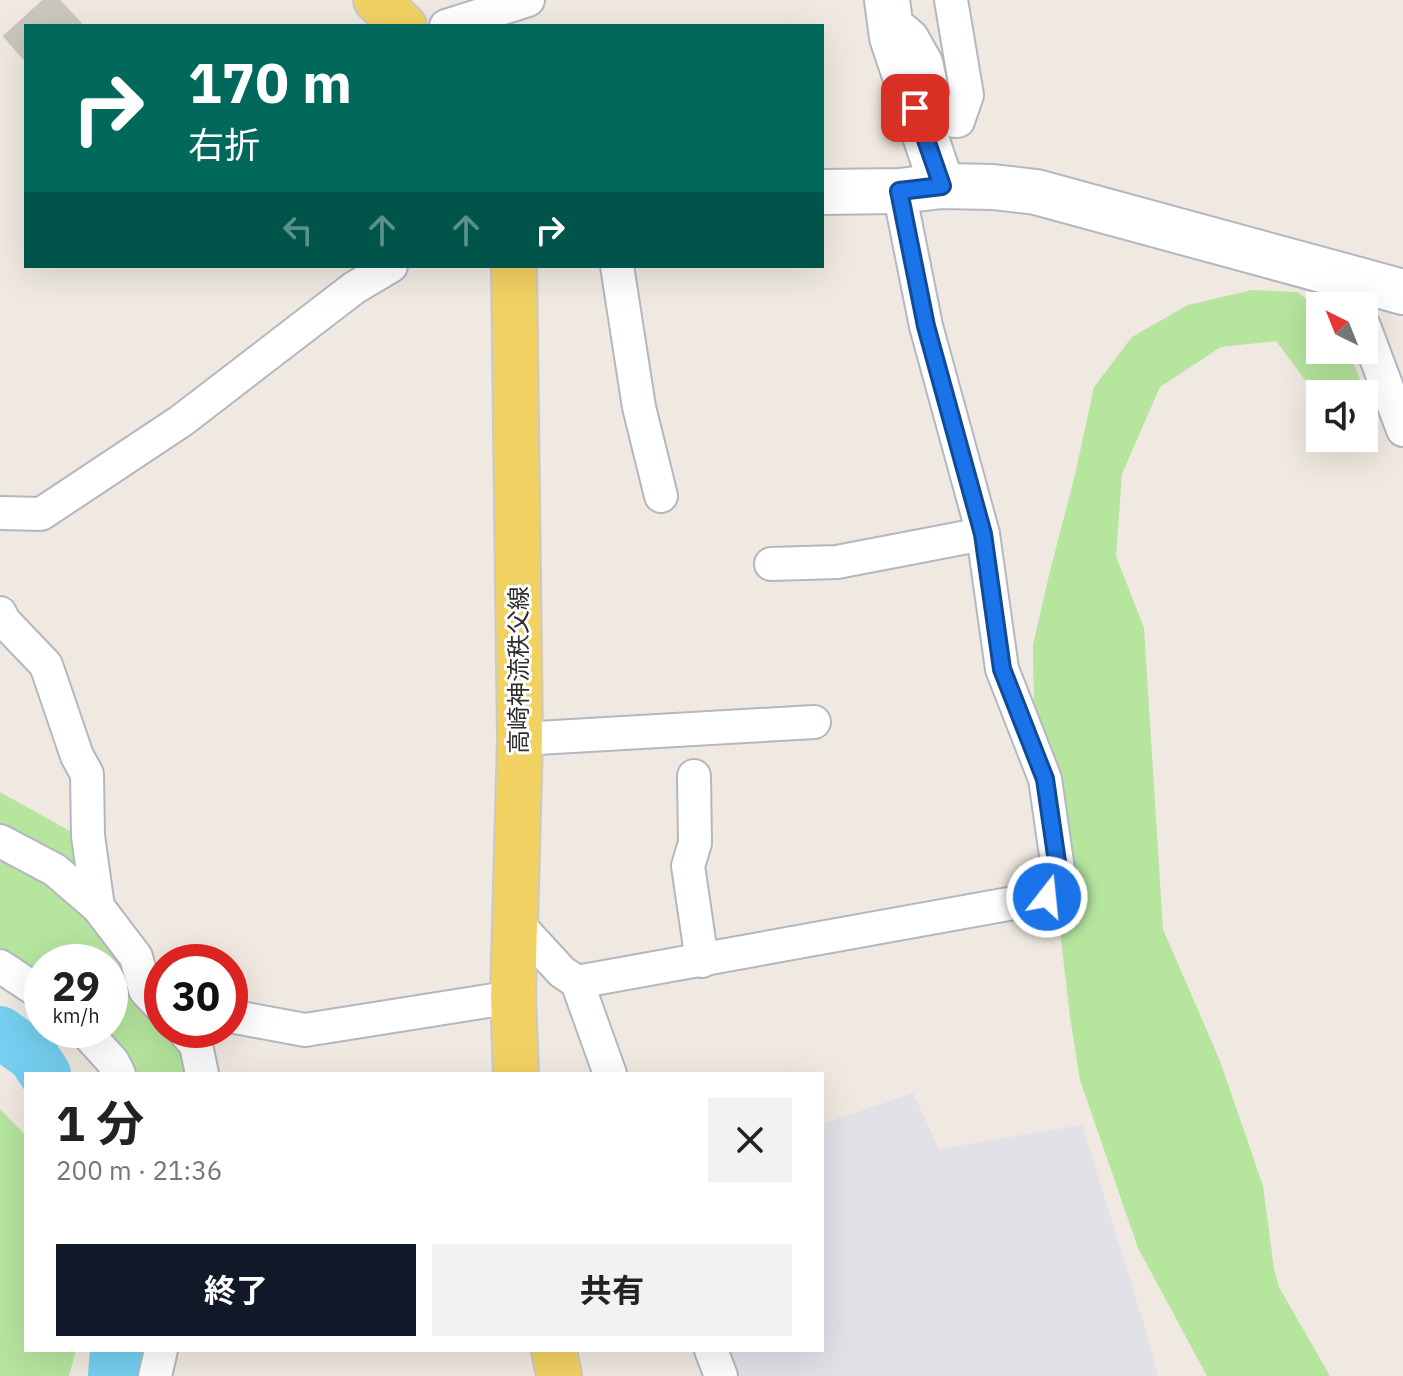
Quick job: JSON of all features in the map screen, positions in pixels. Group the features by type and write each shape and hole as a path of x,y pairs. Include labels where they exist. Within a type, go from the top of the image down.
{"main road":[{"path":"376,0 402,24"},
{"name":"高崎神流秩父線","path":"514,268 520,739 513,997 516,1072"},
{"path":"554,1352 559,1376"}],"street":[{"path":"452,24 528,0"},
{"path":"889,14 912,37 926,62 936,109 944,120 958,121 967,95 951,0"},
{"path":"889,14 906,82 942,186"},
{"path":"824,192 899,191 942,186 1036,192 1351,291 1403,292"},
{"path":"577,982 1047,897 1059,876 1045,779 1002,669 983,534 926,326 899,191"},
{"path":"1,510 41,514 181,421 354,288 388,268"},
{"path":"617,268 639,407 661,496"},
{"path":"1378,363 1403,430"},
{"path":"771,564 837,562 983,534"},
{"path":"0,613 46,665 77,756 87,774 88,836 98,907"},
{"path":"520,739 814,722"},
{"path":"694,776 695,843 688,866 702,961"},
{"path":"0,841 55,870 98,907 144,959"},
{"path":"514,920 562,972 577,982 609,1072"},
{"path":"0,966 24,982"},
{"path":"248,1019 305,1030 513,997"},
{"path":"100,1048 118,1072"},
{"path":"197,1048 202,1072"},
{"path":"155,1376 161,1352"},
{"path":"712,1352 721,1376"}],"shaded area":[{"path":"913,1093 939,1149 1082,1125 1158,1376 732,1376 725,1352 824,1352 824,1123"}],"green space":[{"path":"1252,290 1297,292 1306,299 1306,364 1354,364 1360,380 1306,381 1276,341 1221,347 1160,387 1122,474 1116,556 1144,628 1163,929 1220,1061 1263,1186 1279,1287 1330,1376 1207,1376 1138,1248 1080,1080 1070,1017 1059,922 1074,882 1059,776 1034,709 1033,645 1094,387 1132,337 1188,305"},
{"path":"0,792 84,839 125,944 24,944 24,966 0,948"},
{"path":"128,951 144,992 144,1048 179,1048 193,1072 129,1072 111,1048 128,1048"},
{"path":"0,1109 24,1134 24,1352 75,1352 69,1376 0,1376"}],"building":[{"path":"44,0 59,0 81,24 24,24 24,59 4,36"}],"waterway":[{"path":"0,1032 33,1056 44,1072"},
{"path":"114,1376 116,1352"}],"route":[{"path":"915,108 942,186 899,191 926,326 983,534 1002,669 1045,779 1059,876 1047,897"}]}
